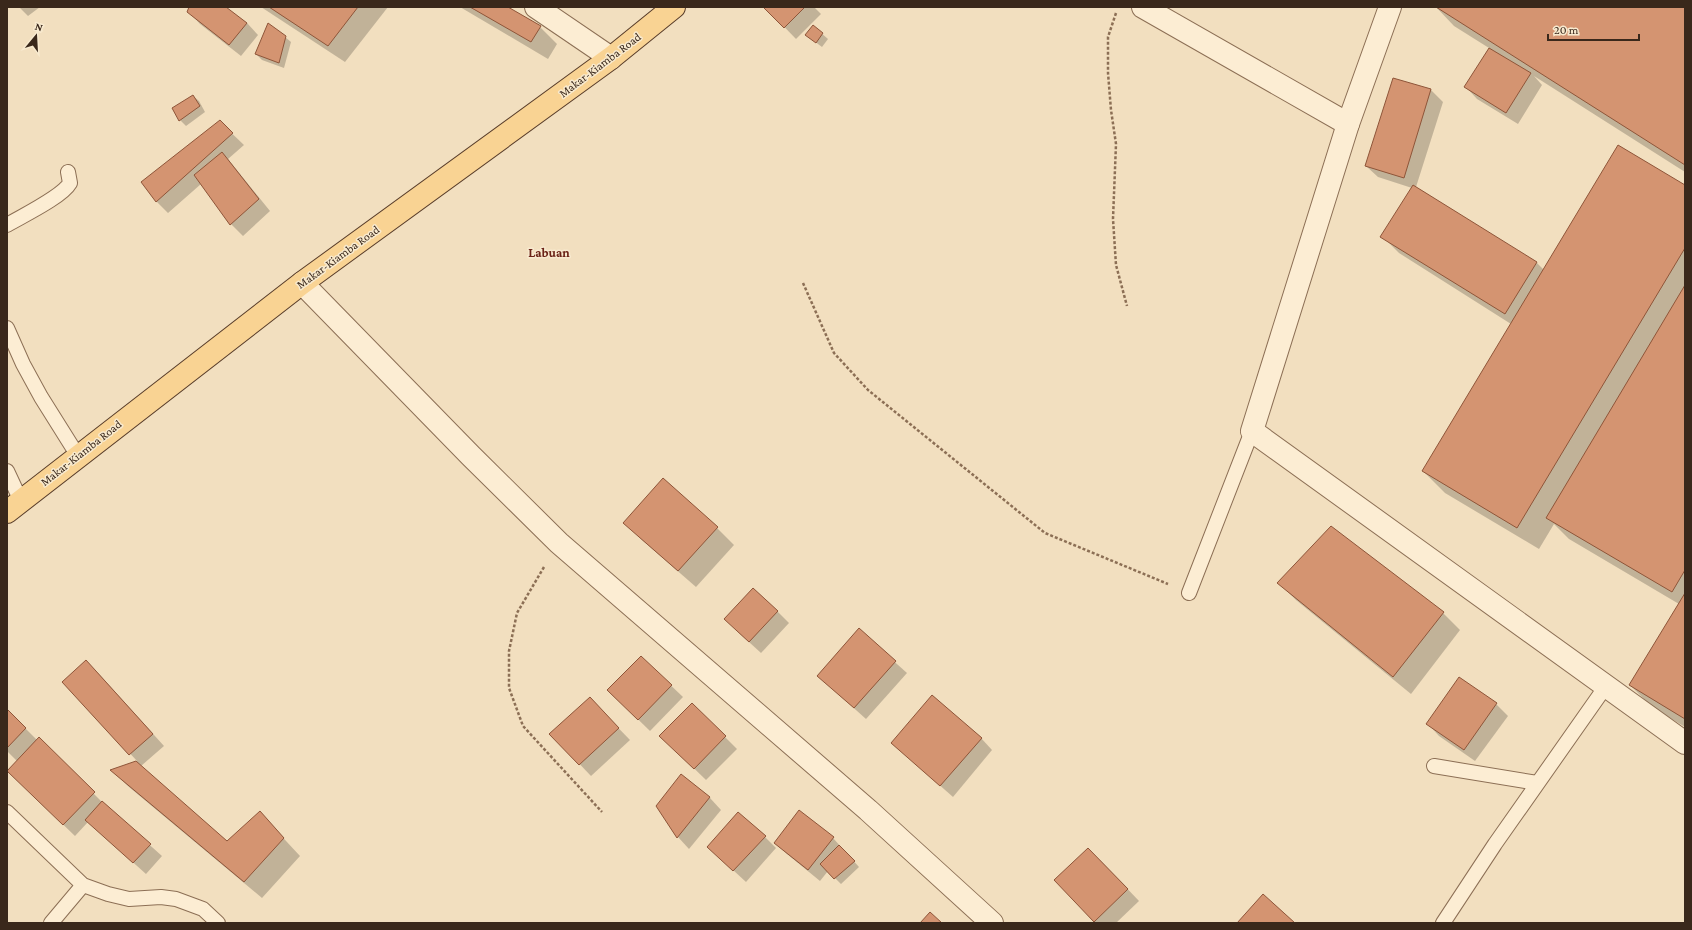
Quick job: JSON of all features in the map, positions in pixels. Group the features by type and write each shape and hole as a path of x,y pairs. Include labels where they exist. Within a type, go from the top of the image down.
{"main road":[{"name":"Makar-Kiamba Road","path":"14,506 302,283 611,58 674,7"}],"street":[{"path":"536,7 611,58"},
{"path":"1143,7 1348,124"},
{"path":"1390,7 1348,124 1252,431 1685,743"},
{"path":"302,283 471,456 559,543 868,810 992,923"}],"lane":[{"path":"7,225 50,200 68,187 70,183 68,172"},
{"path":"7,328 23,364 41,398 78,456"},
{"path":"1189,592 1252,431"},
{"path":"7,471 14,506"},
{"path":"1443,923 1495,844 1606,686"},
{"path":"1434,766 1537,783"},
{"path":"7,812 83,885 129,900 162,897 176,899 203,909 218,923"},
{"path":"51,923 83,885"}],"path":[{"path":"1118,7 1108,37 1108,73 1116,144 1113,219 1116,265 1127,306"},
{"path":"803,283 834,353 868,390 1045,532 1115,563 1189,592"},
{"path":"559,543 517,613 509,651 509,688 523,726 602,812"}],"building":[{"path":"189,7 226,7 247,23 229,45 187,12"},
{"path":"269,7 358,7 328,46"},
{"path":"470,7 508,7 541,26 531,42"},
{"path":"763,7 805,7 784,28"},
{"path":"1436,7 1685,7 1685,165"},
{"path":"268,23 286,36 279,63 255,54"},
{"path":"813,25 823,33 816,43 805,35"},
{"path":"1489,48 1531,73 1506,113 1464,87"},
{"path":"1393,78 1431,89 1404,178 1365,166"},
{"path":"193,95 200,106 179,121 172,108"},
{"path":"220,120 233,133 156,202 141,182"},
{"path":"1618,145 1685,185 1685,248 1517,528 1422,471"},
{"path":"222,152 259,199 230,225 194,175"},
{"path":"1413,185 1537,262 1505,314 1380,237"},
{"path":"1685,285 1685,570 1672,592 1546,518"},
{"path":"663,478 718,527 678,571 623,523"},
{"path":"1331,526 1444,612 1393,677 1277,583"},
{"path":"753,588 778,611 749,642 724,619"},
{"path":"1685,593 1685,719 1629,685"},
{"path":"859,628 896,661 854,708 817,676"},
{"path":"641,656 672,685 638,720 607,690"},
{"path":"86,660 153,734 129,755 62,682"},
{"path":"1459,677 1497,703 1464,750 1426,724"},
{"path":"932,695 982,738 940,786 891,743"},
{"path":"590,697 619,728 579,765 549,734"},
{"path":"692,703 726,736 694,769 659,736"},
{"path":"7,709 26,728 7,748"},
{"path":"39,737 95,792 63,825 7,771"},
{"path":"136,761 227,841 260,811 284,838 244,882 110,770"},
{"path":"681,774 710,797 677,838 656,806"},
{"path":"102,801 151,844 133,863 85,820"},
{"path":"799,810 834,837 808,870 774,843"},
{"path":"738,812 766,836 733,871 707,847"},
{"path":"839,845 855,861 834,879 820,864"},
{"path":"1088,848 1128,889 1094,922 1054,880"},
{"path":"1263,894 1295,923 1237,923"},
{"path":"930,912 942,923 920,923"}],"district":[{"name":"Labuan","path":"549,252"}]}
